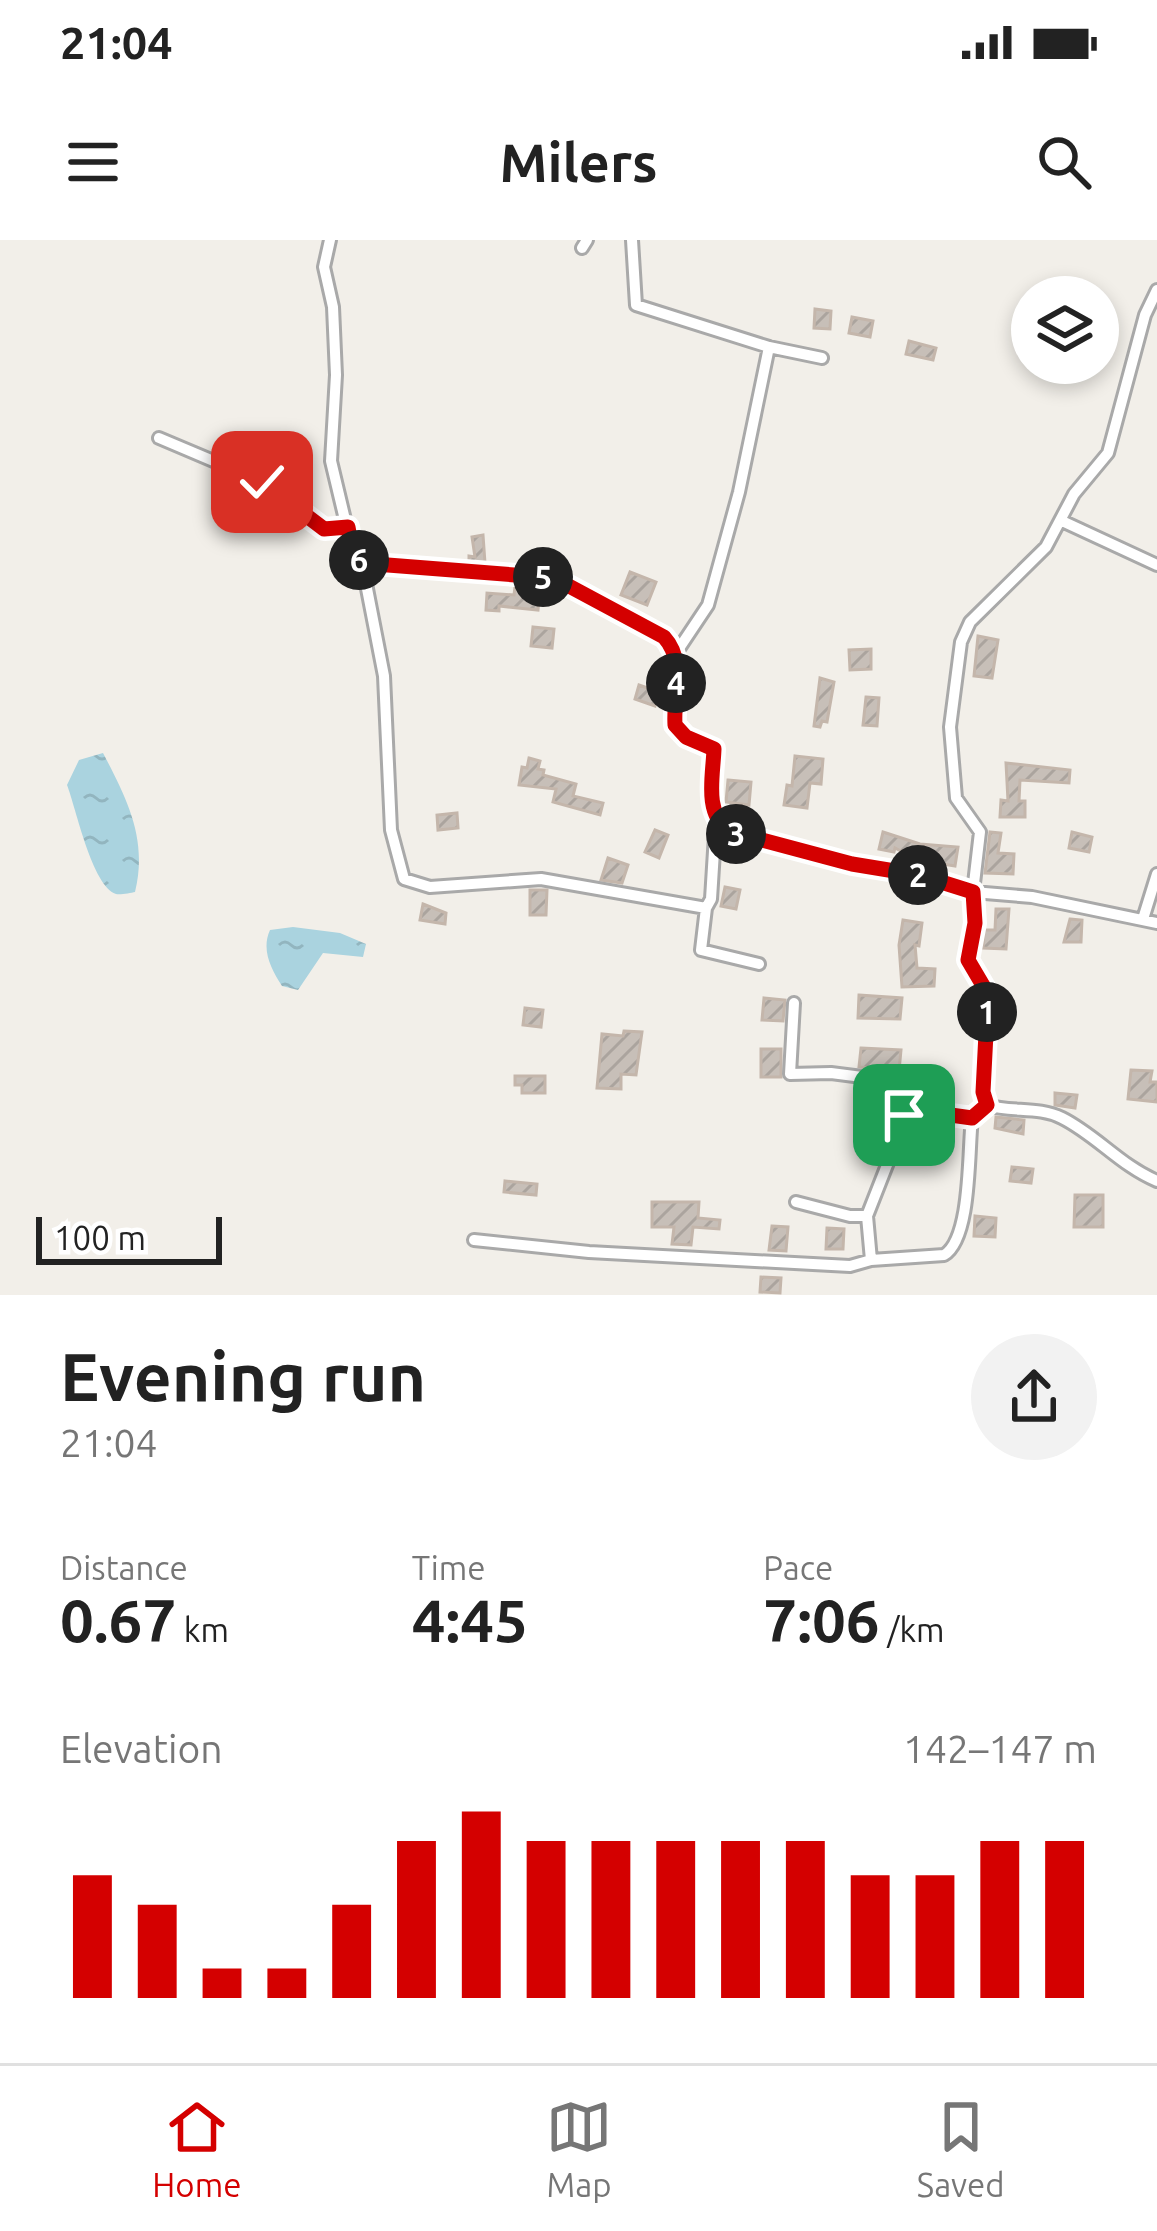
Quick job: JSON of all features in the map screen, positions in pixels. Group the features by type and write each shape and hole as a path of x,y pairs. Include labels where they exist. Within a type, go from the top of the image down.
{"street":[{"path":"330,240 324,268 333,307 336,376 331,461 352,549 362,563 384,676 391,830 404,879 430,887 541,878 706,908"},
{"path":"632,240 636,305 769,347 822,358"},
{"path":"987,1105 983,1092 988,994 968,960 980,832 956,798 950,727 961,642 970,622 1038,556 1081,483 1108,453 1145,315 1157,290"},
{"path":"759,964 701,950 711,899 714,749 686,737 675,725 676,653 708,605 739,493 769,347"},
{"path":"159,438 262,482 324,529 348,527"},
{"path":"1062,521 1157,565"},
{"path":"362,563 554,578 648,625 676,653"},
{"path":"716,819 741,836 852,864 938,879 973,892 1032,896 1157,923"},
{"path":"1143,919 1157,874"},
{"path":"794,1004 790,1074 831,1073 901,1082 908,1109 867,1216 871,1260"},
{"path":"474,1240 589,1252 850,1266 871,1260 944,1256 952,1250 969,1180 972,1118 987,1105 1059,1116 1157,1181"},
{"path":"908,1109 972,1118"},
{"path":"796,1202 867,1216"}],"water":[{"path":"103,753 137,837 135,892 116,894 99,877 67,785 79,760"},
{"path":"293,927 340,933 366,944 363,957 323,953 298,990 282,986 268,959 267,937 270,930"}],"building":[{"path":"815,309 831,311 830,329 814,328"},
{"path":"852,317 873,321 870,337 849,333"},
{"path":"909,341 936,348 933,360 906,354"},
{"path":"483,535 485,563 469,562 469,556 475,557 472,537"},
{"path":"630,572 656,582 647,605 621,595"},
{"path":"515,587 540,589 538,610 499,606 499,611 486,610 487,593 514,595"},
{"path":"533,627 554,629 552,648 531,646"},
{"path":"978,636 998,640 992,678 974,676"},
{"path":"871,649 871,669 850,670 849,650"},
{"path":"820,678 834,682 827,722 822,721 820,727 814,726"},
{"path":"639,685 659,692 655,706 635,699"},
{"path":"866,697 879,698 877,726 863,725"},
{"path":"795,756 823,759 821,784 810,783 807,808 784,805 787,785 792,786"},
{"path":"529,758 540,761 538,769 544,770 543,775 576,784 573,796 603,803 600,815 553,802 556,789 519,785"},
{"path":"1006,763 1070,770 1069,783 1020,780 1019,801 1025,801 1025,817 1000,817 1001,800 1008,801"},
{"path":"728,780 751,782 749,805 726,802"},
{"path":"457,813 458,828 438,830 437,815"},
{"path":"655,830 668,835 659,858 645,852"},
{"path":"883,832 920,844 958,847 955,866 918,860 895,848 894,852 879,849"},
{"path":"990,832 1001,833 998,853 1014,854 1013,874 985,873"},
{"path":"1072,832 1092,837 1089,852 1069,848"},
{"path":"608,858 628,865 622,883 601,880"},
{"path":"725,887 740,890 736,909 721,906"},
{"path":"530,890 547,890 546,915 530,915"},
{"path":"423,904 446,913 445,924 420,920"},
{"path":"996,909 1009,909 1006,949 983,948 984,930 995,930"},
{"path":"1070,919 1082,920 1081,942 1064,942"},
{"path":"903,920 922,923 919,946 915,945 917,968 935,969 934,986 902,987 899,945"},
{"path":"859,995 902,998 900,1019 858,1018"},
{"path":"764,998 785,1000 783,1021 762,1020"},
{"path":"525,1008 543,1010 541,1027 523,1025"},
{"path":"624,1031 642,1032 636,1075 621,1074 621,1089 597,1088 602,1034 623,1036"},
{"path":"861,1048 901,1050 899,1071 859,1067"},
{"path":"761,1049 781,1049 781,1077 761,1077"},
{"path":"1131,1070 1152,1071 1150,1082 1157,1082 1157,1102 1128,1099"},
{"path":"515,1076 545,1076 545,1093 522,1093"},
{"path":"1055,1093 1077,1095 1075,1108 1055,1105"},
{"path":"996,1117 1024,1120 1023,1134 995,1128"},
{"path":"915,1120 951,1129 950,1144 933,1143 933,1155 906,1154"},
{"path":"1012,1167 1033,1169 1031,1183 1010,1181"},
{"path":"505,1181 537,1184 536,1195 504,1192"},
{"path":"1075,1195 1103,1195 1103,1227 1074,1227"},
{"path":"652,1202 699,1202 698,1218 720,1220 719,1229 693,1227 691,1245 672,1244 674,1227 652,1227"},
{"path":"975,1216 996,1218 995,1237 974,1236"},
{"path":"772,1226 788,1227 786,1251 769,1250"},
{"path":"827,1228 844,1229 843,1249 826,1249"},
{"path":"761,1277 781,1278 780,1293 760,1292"}],"route":[{"path":"262,482 324,529 348,527 352,549 370,567 554,578 648,625 674,648 674,714 679,733 714,749 712,805 716,819 728,831 852,864 956,884 973,892 975,923 968,960 988,994 983,1092 987,1105 972,1118 908,1109 904,1115"}]}
